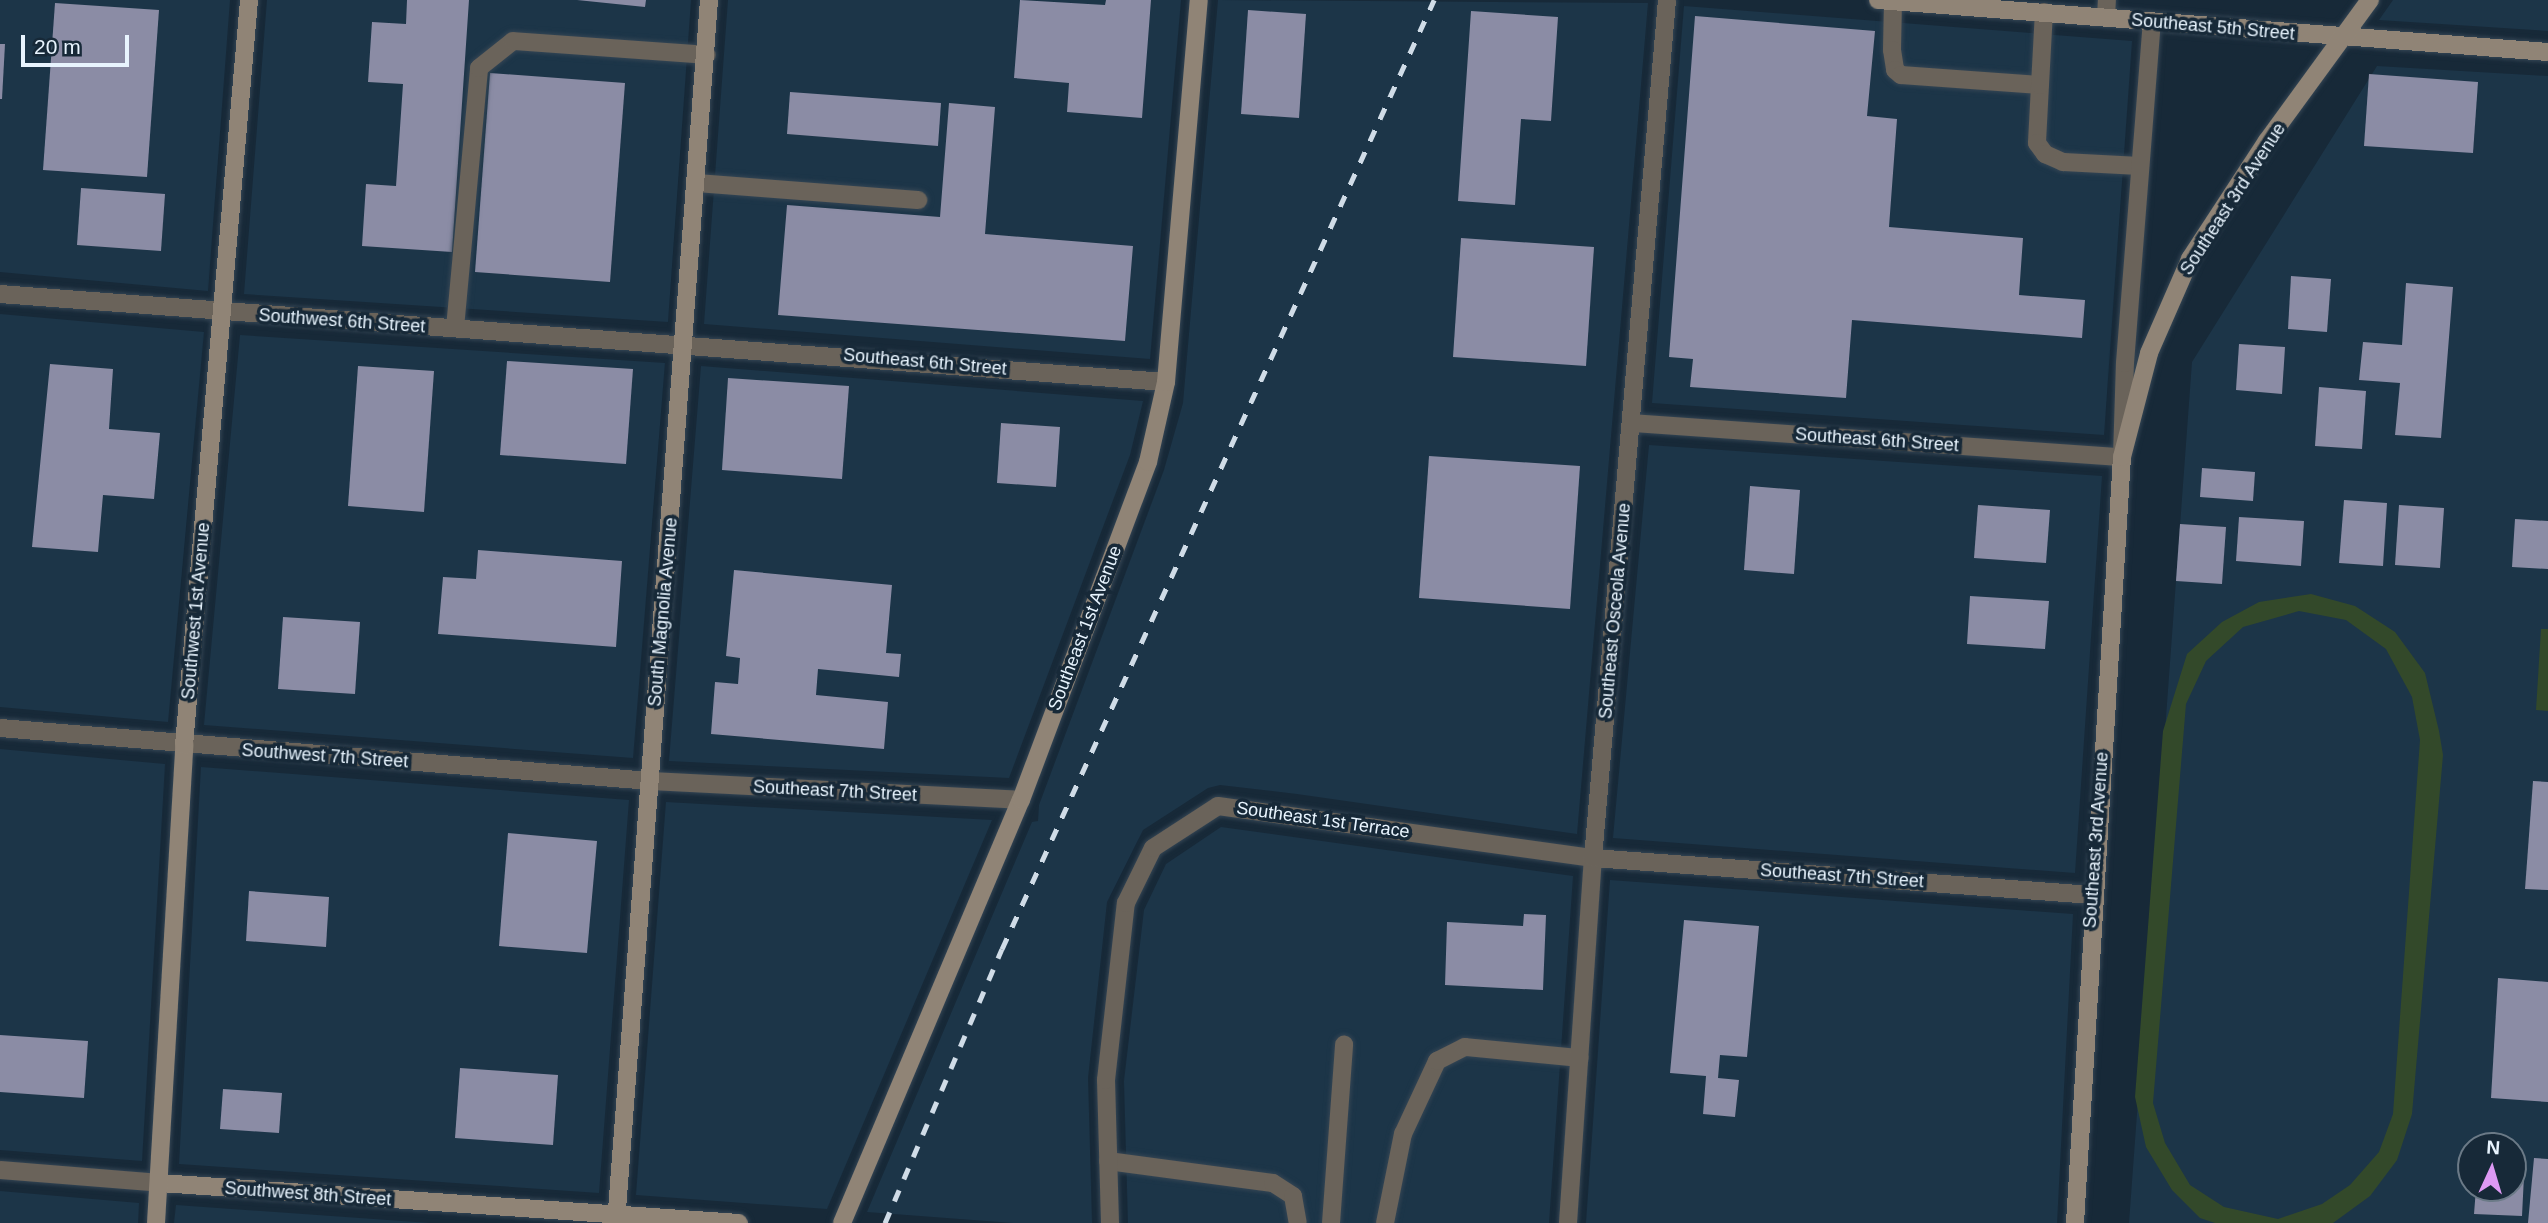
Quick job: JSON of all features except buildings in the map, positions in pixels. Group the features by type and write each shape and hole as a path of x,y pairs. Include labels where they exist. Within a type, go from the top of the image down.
{"street":[{"name":"Southwest 1st Avenue","path":"156,1223 184,745 224,313 248,0"},
{"name":"South Magnolia Avenue","path":"616,1219 709,0"},
{"name":"Southeast 1st Avenue","path":"842,1223 1021,800 1147,462 1166,382 1199,0"},
{"name":"Southeast Osceola Avenue","path":"1568,1223 1593,858 1667,0"},
{"name":"Southeast 3rd Avenue","path":"2122,457 2149,353 2190,259 2267,141 2370,0"},
{"path":"1885,1 1895,70 1901,75 2040,85"},
{"name":"Southeast 5th Street","path":"1885,1 2044,12 2106,8 2152,22 2344,39 2548,52"},
{"path":"2044,12 2037,143 2045,154 2063,162 2140,166"},
{"name":"Southeast 3rd Avenue","path":"2075,1223 2092,895 2152,22"},
{"path":"455,328 479,68 513,41 706,55"},
{"path":"696,183 918,200"},
{"name":"Southwest 6th Street","path":"0,294 224,313 684,343"},
{"name":"Southeast 6th Street","path":"684,343 1166,382"},
{"name":"Southeast 6th Street","path":"1632,423 2122,457"},
{"name":"Southwest 7th Street","path":"0,729 650,781"},
{"name":"Southeast 7th Street","path":"650,781 1021,800"},
{"name":"Southeast 1st Terrace","path":"1110,1223 1106,1080 1126,903 1153,848 1217,806 1593,858"},
{"name":"Southeast 7th Street","path":"1593,858 2092,895"},
{"path":"1331,1223 1344,1044"},
{"path":"1385,1223 1403,1133 1437,1061 1465,1047 1579,1058"},
{"path":"1108,1161 1273,1182 1293,1196 1298,1223"},
{"name":"Southwest 8th Street","path":"0,1170 616,1219 739,1223"}],"shaded area":[{"path":"0,0 230,0 208,291 0,272"},
{"path":"267,0 691,0 668,322 244,294"},
{"path":"728,0 1181,0 1150,359 704,324"},
{"path":"1218,0 1648,3 1577,834 1297,794 1220,785 1208,788 1143,830 1107,902 1088,1078 1092,1223 1013,1223 867,1212 1032,822 1038,821 1039,805 1164,470 1183,403"},
{"path":"2393,0 2548,0 2548,31 2379,20"},
{"path":"1684,6 2132,41 2104,435 1652,403"},
{"path":"2377,66 2548,76 2548,1223 2129,1223 2192,362"},
{"path":"0,314 204,332 168,722 0,707"},
{"path":"240,335 665,363 633,758 204,725"},
{"path":"701,366 1143,401 1130,455 1009,778 669,761"},
{"path":"1649,445 2102,476 2075,873 1613,838"},
{"path":"0,749 165,764 142,1161 0,1150"},
{"path":"201,767 629,800 599,1193 179,1164"},
{"path":"666,802 992,820 827,1209 636,1195"},
{"path":"1221,827 1573,876 1549,1223 1128,1223 1124,1081 1144,910 1166,864"},
{"path":"1610,880 2073,914 2057,1223 1586,1223"},
{"path":"0,1191 139,1203 138,1223 0,1223"},
{"path":"176,1205 430,1223 174,1223"}],"green space":[{"path":"2311,594 2355,606 2395,632 2425,673 2443,755 2412,1114 2397,1160 2370,1196 2333,1223 2215,1223 2200,1218 2172,1190 2146,1147 2135,1097 2163,731 2187,654 2222,622 2259,602","holes":["2299,611 2346,620 2386,649 2412,697 2420,740 2393,1114 2379,1152 2350,1185 2322,1204 2278,1219 2224,1207 2190,1185 2165,1143 2153,1103 2186,704 2206,661 2243,627"]},
{"path":"2541,629 2548,629 2548,711 2536,710"}],"railway":[{"path":"885,1223 1002,949 1434,0"}]}
